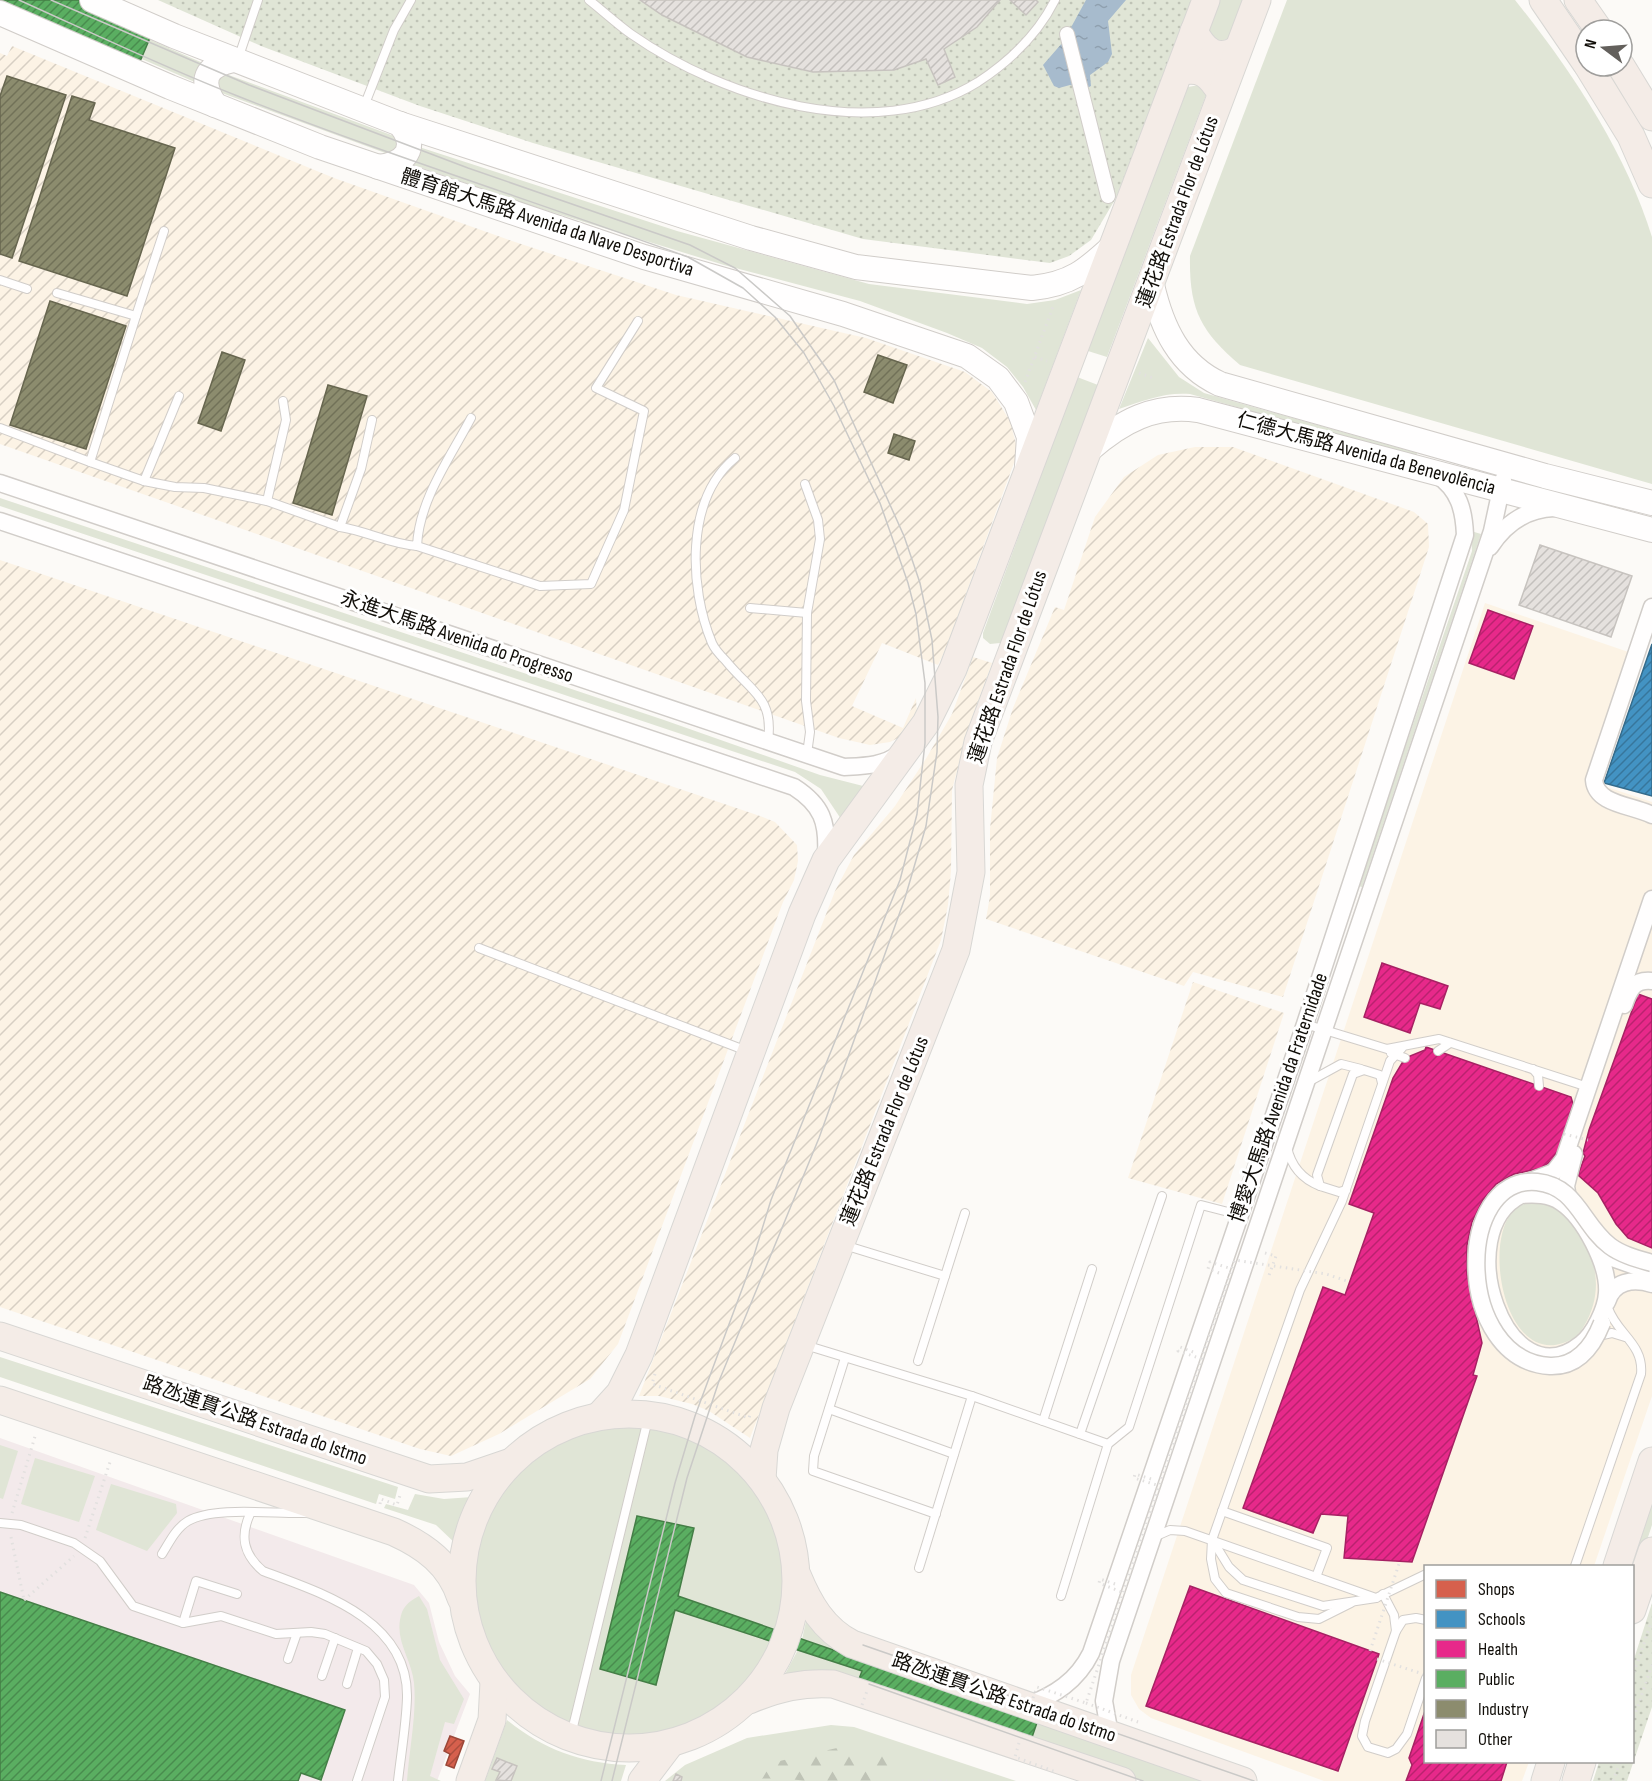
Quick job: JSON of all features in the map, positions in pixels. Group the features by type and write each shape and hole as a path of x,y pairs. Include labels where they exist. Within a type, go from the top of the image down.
{"main road":[{"path":"92,0 236,61 400,124 650,207 856,267 1032,288 1053,286 1087,270 1114,245"},
{"path":"600,1415 620,1393 639,1355 802,914 826,860 912,744 931,714 972,624 1206,0"},
{"name":"蓮花路 Estrada Flor de Lótus","path":"762,1479 763,1457 769,1430 956,950 972,864 969,785 978,742 1013,644 1152,285 1257,0"},
{"path":"1543,0 1574,46"},
{"path":"1578,0 1591,18"},
{"name":"體育館大馬路 Avenida da Nave Desportiva","path":"0,13 215,105 378,167 644,257 843,314 967,356 998,378 1012,396 1029,437 1026,478"},
{"path":"1194,31 1201,45 1218,56 1228,56 1238,49"},
{"path":"215,105 206,92 207,75 218,63 236,61"},
{"path":"1179,72 1201,70 1211,76 1221,93"},
{"path":"1595,78 1631,136 1652,184"},
{"path":"1628,78 1652,117"},
{"path":"378,167 392,165 403,159 409,147 408,134 400,124"},
{"name":"仁德大馬路 Avenida da Benevolência","path":"1152,285 1161,319 1178,351 1206,377 1220,384 1652,503"},
{"name":"仁德大馬路 Avenida da Benevolência","path":"1089,450 1111,430 1149,411 1177,407 1198,410 1652,530"},
{"path":"972,624 975,638 984,649 1000,651 1013,644"},
{"name":"路氹連貫公路 Estrada do Istmo","path":"0,1336 429,1479 467,1477 512,1461"},
{"path":"0,1400 338,1513 421,1544 455,1580 470,1634 480,1659 494,1682 521,1711 570,1739 592,1745 631,1749 670,1744 710,1728 745,1702 766,1678 782,1650 792,1620 797,1573 789,1532 781,1510 762,1479 742,1456 717,1438 690,1424 649,1415 600,1415 568,1425 538,1440 512,1461 487,1492 470,1528 462,1568 464,1608"},
{"path":"1617,1565 1652,1461"},
{"path":"1634,1604 1652,1551"},
{"name":"路氹連貫公路 Estrada do Istmo","path":"797,1573 806,1598 838,1637 865,1650 1030,1702 1110,1736 1244,1781"},
{"path":"473,1777 492,1720 494,1682"},
{"name":"路氹連貫公路 Estrada do Istmo","path":"745,1702 789,1685 808,1682 833,1684 1122,1781"},
{"path":"642,1781 670,1744"},
{"path":"1545,1781 1550,1763"},
{"path":"1576,1781 1581,1763"}],"street":[{"path":"1067,34 1108,196"},
{"name":"博愛大馬路 Avenida da Fraternidade","path":"1110,1736 1104,1701 1109,1669 1483,558 1506,464"},
{"name":"博愛大馬路 Avenida da Fraternidade","path":"1030,1702 1061,1689 1080,1673 1120,1588 1226,1271 1240,1215 1465,535 1464,513 1457,495 1445,481 1429,470"},
{"name":"永進大馬路 Avenida do Progresso","path":"0,483 844,766 868,766 892,759 912,744"},
{"name":"博愛大馬路 Avenida da Fraternidade","path":"1483,558 1497,536 1516,519 1540,508 1566,507"},
{"name":"永進大馬路 Avenida do Progresso","path":"0,521 794,787 813,799 822,815 827,836 826,860"},
{"path":"1652,609 1594,780 1594,786 1601,796 1652,814"},
{"path":"1571,1211 1565,1191 1567,1176 1631,959 1652,899"},
{"path":"1631,959 1636,970 1652,981"},
{"path":"1652,981 1637,983 1629,990 1592,1088 1565,1141 1554,1172 1502,1193 1491,1206 1478,1239 1478,1281 1492,1329 1502,1345 1513,1354 1538,1365 1553,1366 1575,1361 1581,1357 1607,1316 1623,1282 1633,1280 1652,1284"},
{"path":"1266,1137 1286,1143"},
{"path":"1528,1182 1544,1183 1564,1192 1611,1247 1652,1263"},
{"path":"1521,1195 1542,1195 1562,1202 1571,1211 1590,1239 1605,1269 1607,1316 1596,1325 1585,1341 1568,1353 1542,1355 1520,1345 1502,1324 1488,1281 1490,1238 1502,1210 1521,1195"},
{"path":"1590,1239 1615,1259 1652,1272"}],"lane":[{"path":"236,61 258,0"},
{"path":"362,110 394,30 411,0"},
{"path":"589,0 632,35 701,73 771,100 804,108 854,112 905,110 956,95 995,71 1024,45 1040,27 1055,0"},
{"path":"90,462 164,231"},
{"path":"0,280 27,289"},
{"path":"57,293 136,316"},
{"path":"0,428 144,481 175,487 204,488 267,501 391,543 417,546 540,586 591,584 624,510 644,411 596,388 638,321"},
{"path":"144,481 179,396"},
{"path":"267,501 286,420 283,401"},
{"path":"417,546 417,530 424,508 471,418"},
{"path":"340,527 361,468 372,420"},
{"path":"735,458 717,474 705,502 697,531 695,564 712,645 766,704 771,720 768,741"},
{"path":"805,484 818,520 820,539 807,613 806,701 810,732 807,754"},
{"path":"750,608 807,613"},
{"path":"479,948 731,1043 750,1053"},
{"path":"1305,1024 1377,1046 1406,1058"},
{"path":"1351,1603 1319,1619 1298,1617 1226,1593 1215,1579 1211,1559 1212,1539 1300,1290 1342,1201 1394,1054 1402,1048 1432,1039 1451,1042 1592,1088"},
{"path":"1437,1051 1442,1045 1451,1042"},
{"path":"1377,1046 1402,1048"},
{"path":"1306,1084 1336,1066 1364,1070 1380,1076 1382,1086"},
{"path":"1533,1069 1538,1075 1539,1086 1552,1075"},
{"path":"1320,1186 1317,1175 1351,1078 1356,1071 1364,1070"},
{"path":"1286,1143 1292,1161 1302,1176 1320,1186 1339,1192 1346,1190"},
{"path":"1080,1434 1162,1196"},
{"path":"1061,1596 1108,1444 1129,1427 1201,1205 1240,1215"},
{"path":"918,1361 965,1213"},
{"path":"841,1244 945,1275"},
{"path":"1043,1421 1092,1269"},
{"path":"1607,1316 1629,1339"},
{"path":"1575,1565 1641,1374 1639,1352 1607,1316"},
{"path":"802,1344 972,1396 1108,1444"},
{"path":"845,1358 812,1464 813,1471 936,1514"},
{"path":"919,1568 972,1396"},
{"path":"829,1409 954,1454"},
{"path":"570,1739 649,1415"},
{"path":"1222,1510 1327,1548 1316,1577"},
{"path":"162,1554 171,1538 186,1522 203,1515 338,1513"},
{"path":"250,1514 243,1539 253,1563 263,1571 361,1613 386,1635 402,1664 407,1696 398,1781"},
{"path":"4,1524 48,1532 82,1549 100,1561 133,1606 183,1623 221,1616 276,1634 311,1632 358,1648 377,1664 384,1680 385,1697 357,1781"},
{"path":"1154,1537 1170,1530 1212,1539 1316,1577 1380,1596 1394,1615 1396,1631"},
{"path":"1212,1539 1229,1567 1243,1580 1323,1606 1351,1603 1380,1596 1424,1574"},
{"path":"183,1623 196,1581 237,1594"},
{"path":"1424,1620 1416,1618 1403,1620 1396,1631 1365,1721 1362,1736 1368,1747 1388,1753 1401,1743 1424,1679"},
{"path":"288,1659 297,1633"},
{"path":"322,1676 334,1638"},
{"path":"347,1684 358,1648"}],"path":[{"path":"1012,396 1023,387 1035,357 1055,300 1053,286"},
{"path":"1035,357 1068,368"},
{"path":"1121,366 1153,378"},
{"path":"1565,1141 1588,1140"},
{"path":"1251,1248 1276,1256 1268,1278 1272,1266"},
{"path":"1086,1703 1120,1588 1226,1271 1234,1260 1326,1274 1350,1282"},
{"path":"1210,1262 1226,1271 1208,1269 1210,1262"},
{"path":"1180,1347 1198,1355 1178,1351 1180,1347"},
{"path":"652,1384 748,1418 752,1410"},
{"path":"42,1414 4,1524 24,1600 82,1549 117,1439"},
{"path":"372,1525 381,1499 397,1504 408,1473"},
{"path":"1135,1474 1155,1482 1134,1478 1135,1474"},
{"path":"1370,1651 1400,1562"},
{"path":"1100,1579 1120,1588 1099,1583 1100,1579"},
{"path":"1634,1672 1652,1618"},
{"path":"1377,1659 1424,1676"},
{"path":"1634,1718 1652,1665"},
{"path":"1030,1702 1037,1687 1138,1722"},
{"path":"862,1705 867,1691"},
{"path":"1019,1743 1015,1758 1056,1772"},
{"path":"1613,1781 1619,1763"},
{"path":"922,1781 946,1781"}],"shaded area":[{"path":"12,46 334,178 512,241 676,295 866,338 965,372 992,392 1010,421 1018,452 946,648 938,665 882,643 852,706 903,728 916,698 917,716 908,733 890,742 870,745 839,738 0,444 0,53 7,56"},
{"path":"1195,447 1233,447 1414,512 1428,524 1429,547 1283,997 1193,972 1184,986 986,919 990,896 990,829 997,758 1013,708 1055,607 1064,610 1095,517 1124,477 1158,455"},
{"path":"0,560 760,816 775,822 797,845 798,861 794,880 783,902 618,1344 590,1379 499,1434 451,1456 420,1449 0,1307"},
{"path":"1485,603 1643,657 1601,785 1652,802 1652,1396 1594,1565 1424,1565 1424,1763 1529,1763 1522,1781 1324,1781 1151,1718 1139,1709 1131,1695 1131,1675"},
{"path":"973,657 992,663 968,729 952,790 951,871 948,905 941,940 750,1438 709,1411 692,1404 659,1396 639,1396 835,891 854,855 895,806 927,757 952,714"},
{"path":"1193,982 1284,1013 1222,1204 1128,1178"},
{"path":"0,1438 414,1585 429,1603 439,1642 455,1676 470,1694 437,1781 0,1781"}],"green space":[{"path":"6,0 60,0 205,64 196,72 197,83"},
{"path":"158,0 1194,0 1116,198 1091,240 1069,256 1050,263 863,239 533,143 420,106 261,46"},
{"path":"1220,0 1243,0 1229,38 1219,42 1207,33"},
{"path":"1287,0 1515,0 1536,27 1576,83 1612,143 1641,205 1652,237 1652,484 1240,365 1206,330 1195,305 1190,275 1190,256"},
{"path":"226,74 394,136 398,141 396,151 388,154 219,92 216,76"},
{"path":"1199,85 1206,95 1107,357 1088,351 1188,87"},
{"path":"416,146 677,231 869,284 1027,304 1055,300 1081,290 1036,410 1023,387 1007,367 982,348 947,333 860,301 724,265 529,205 408,163"},
{"path":"1148,338 1179,377 1204,393 1417,453 1416,457 1190,394 1162,396 1119,409"},
{"path":"1077,377 1098,385 1003,640 1000,643 990,644 983,638 983,633"},
{"path":"0,498 664,720 820,775 867,787 841,819 821,789 795,772 0,506"},
{"path":"1471,531 1481,534 1362,887 1358,886 1472,551"},
{"path":"1537,1201 1556,1207 1577,1231 1591,1256 1595,1270 1595,1298 1591,1312 1578,1335 1563,1343 1543,1345 1527,1336 1514,1320 1505,1298 1500,1274 1500,1250 1504,1228 1512,1212 1524,1204"},
{"path":"0,1357 398,1487 395,1499 379,1494 376,1504 0,1377"},
{"path":"629,1423 660,1426 689,1435 716,1450 740,1469 759,1493 774,1520 783,1549 786,1580 783,1611 774,1640 759,1667 740,1691 716,1710 689,1725 660,1734 629,1737 598,1734 569,1725 542,1710 518,1691 499,1667 484,1640 475,1611 472,1580 475,1549 484,1520 499,1493 518,1469 542,1450 569,1435 598,1426"},
{"path":"0,1445 18,1451 3,1499 0,1498"},
{"path":"35,1458 95,1476 79,1522 21,1504"},
{"path":"111,1484 176,1504 177,1513 147,1551 96,1530"},
{"path":"1652,1491 1652,1525 1634,1580 1634,1565 1627,1565"},
{"path":"415,1494 444,1499 472,1497 462,1517 456,1544 436,1525 384,1508 386,1504 408,1510"},
{"path":"419,1596 427,1609 440,1660 464,1699 454,1724 445,1722 430,1776 441,1781 407,1781 415,1695 413,1675 399,1628 404,1608"},
{"path":"1652,1603 1652,1707 1634,1760 1634,1659"},
{"path":"808,1612 1223,1781 1142,1781 849,1681 784,1676 801,1644"},
{"path":"507,1720 534,1739 563,1753 593,1761 626,1765 621,1781 485,1781"},
{"path":"831,1725 854,1727 1016,1781 665,1781 685,1765 747,1738"},
{"path":"837,1748 861,1754 887,1755 900,1766 886,1781 803,1781 744,1776 753,1767"},
{"path":"1599,1763 1633,1763 1627,1781 1593,1781"}],"water":[{"path":"1086,0 1126,0 1108,21 1112,54 1108,62 1090,75 1091,86 1085,89 1070,85 1059,88 1054,86 1043,65 1063,42"}],"building: Shops":[{"path":"450,1736 464,1741 454,1768 446,1765 450,1754 444,1751"}],"building: Schools":[{"path":"1652,644 1652,796 1604,783"}],"building: Health":[{"path":"1488,610 1533,626 1514,679 1469,663"},
{"path":"1382,963 1448,986 1440,1009 1420,1003 1410,1033 1364,1017"},
{"path":"1638,994 1652,999 1652,1248 1628,1238 1616,1224 1598,1193 1578,1175 1585,1156 1583,1153 1589,1130"},
{"path":"1426,1047 1571,1097 1573,1104 1559,1149 1552,1160 1542,1168 1514,1174 1496,1184 1483,1200 1472,1222 1467,1245 1467,1275 1482,1343 1473,1375 1477,1376 1412,1562 1344,1558 1348,1516 1321,1514 1313,1533 1243,1508 1323,1287 1345,1295 1374,1213 1349,1204 1393,1078 1405,1058 1425,1050"},
{"path":"1190,1586 1379,1654 1338,1771 1146,1706"},
{"path":"1424,1714 1424,1763 1507,1763 1501,1781 1406,1781 1412,1765 1409,1758"}],"building: Public":[{"path":"0,0 114,0 158,19 133,78 0,19"},
{"path":"637,1516 694,1528 678,1596 865,1661 1044,1702 1029,1746 856,1687 862,1671 675,1610 656,1685 600,1669"},
{"path":"0,1592 345,1710 321,1780 301,1773 298,1781 0,1781"}],"building: Industry":[{"path":"7,76 66,95 12,258 0,254 0,96"},
{"path":"72,96 95,103 89,120 175,148 127,296 19,261"},
{"path":"50,301 126,326 86,449 10,425"},
{"path":"222,352 245,360 221,431 198,423"},
{"path":"878,355 907,365 893,403 864,392"},
{"path":"328,385 367,396 332,515 293,503"},
{"path":"894,434 915,441 909,460 888,453"}],"building: Other":[{"path":"640,0 1000,0 977,27 944,49 955,77 938,85 926,59 894,70 813,72 747,57 662,15"},
{"path":"1010,0 1036,0 1038,2 1026,15"},
{"path":"1540,545 1632,576 1611,637 1519,605"},
{"path":"497,1758 517,1766 511,1781 496,1780 500,1772 492,1769"},
{"path":"676,1774 682,1777 681,1781 673,1781"}],"tram line":[{"path":"19,0 126,49 291,117 688,257 743,288 775,317 804,353 834,406 880,503 908,583 916,614 925,683 925,743 917,814 900,880 771,1200 751,1265 695,1416 675,1483 601,1781"},
{"path":"51,0 249,85 468,168 690,245 735,268 790,316 834,380 904,536 920,583 932,640 938,717 937,752 926,826 905,898 819,1138 719,1381 687,1478 612,1781"},
{"path":"863,1645 1254,1781"},
{"path":"869,1684 1143,1781"}]}
